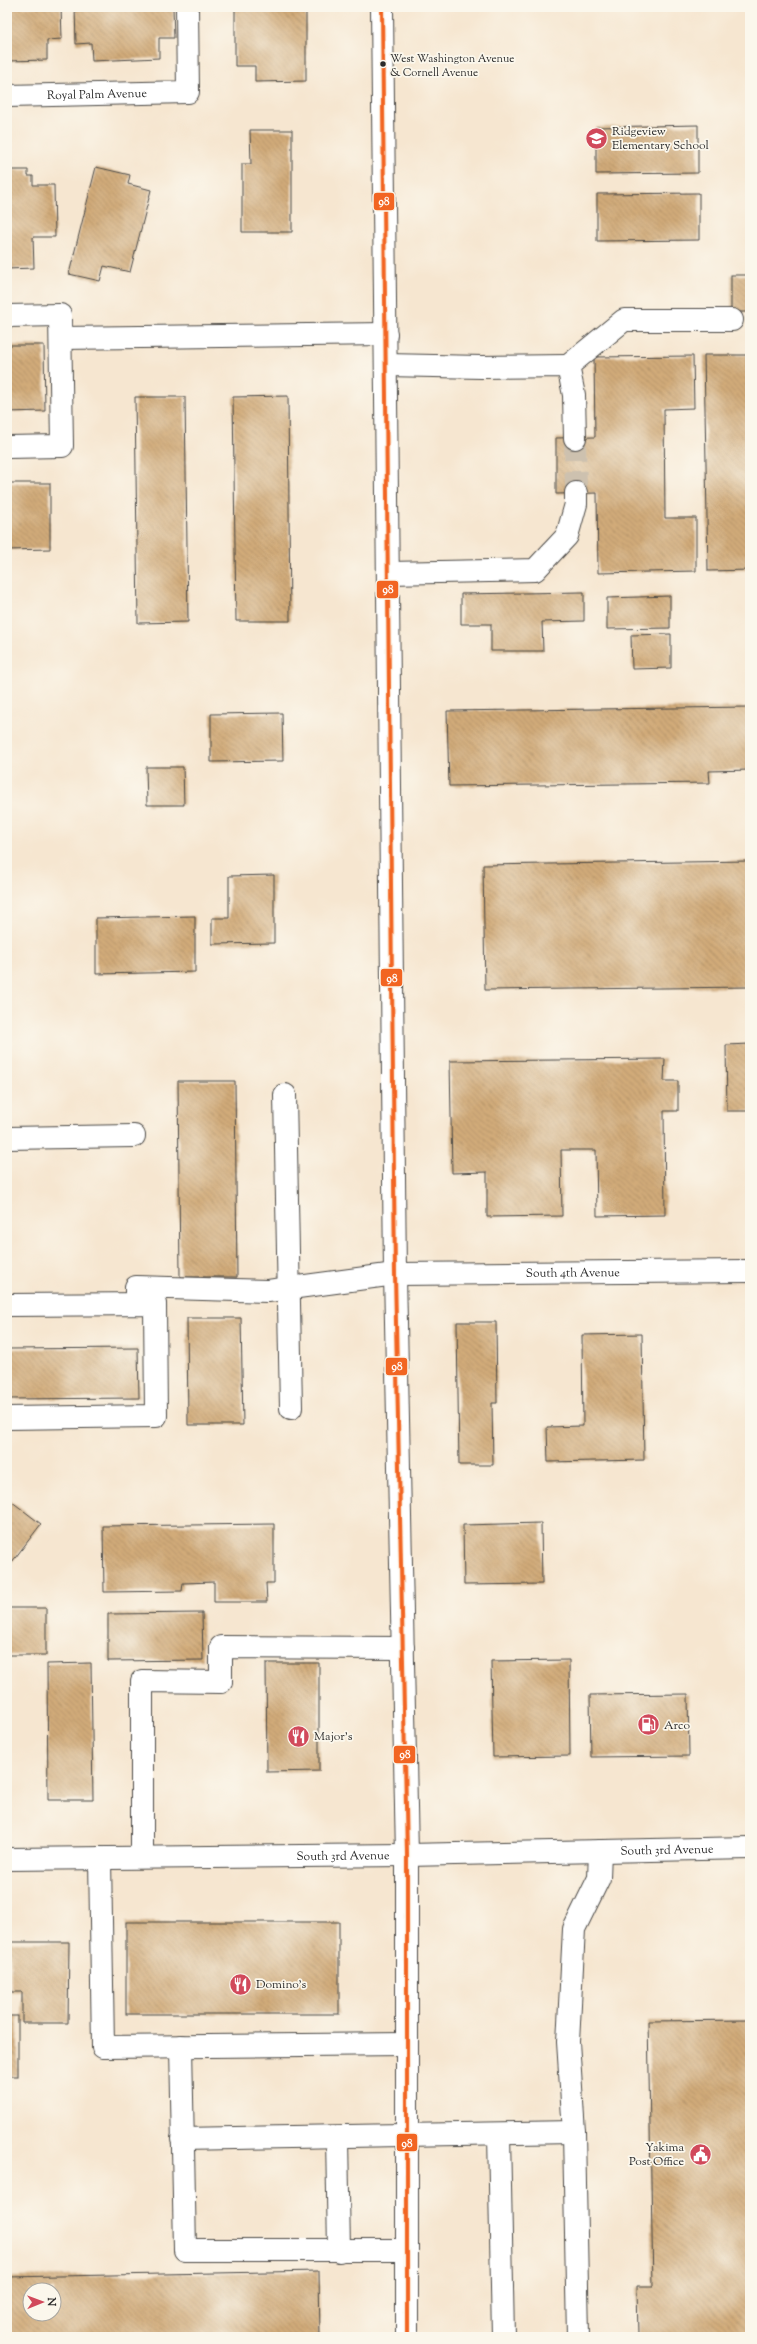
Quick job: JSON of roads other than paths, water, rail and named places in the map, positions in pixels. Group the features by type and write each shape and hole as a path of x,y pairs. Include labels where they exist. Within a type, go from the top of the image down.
{"main road":[{"name":"Royal Palm Avenue","path":"7,96 188,92 187,7"},
{"path":"382,7 395,1274 407,1855 407,2337"},
{"path":"7,316 60,315 62,446 7,447"},
{"path":"386,365 482,367 568,366 624,320 732,320"},
{"path":"61,338 386,334"},
{"path":"568,366 574,395 575,438"},
{"path":"388,573 535,570 567,536 576,504 576,493"},
{"path":"285,1095 291,1408"},
{"path":"7,1138 134,1136"},
{"name":"South 4th Avenue","path":"136,1304 136,1287 268,1291 395,1274 750,1271"},
{"path":"7,1305 155,1304 156,1416 7,1418"},
{"path":"142,1857 142,1681 221,1682 221,1647 403,1648"},
{"name":"South 3rd Avenue","path":"7,1859 407,1855 750,1848"},
{"path":"578,2337 574,2132 568,2042 574,1929 599,1878 600,1850"},
{"path":"100,1858 103,2047 407,2044"},
{"path":"181,2046 185,2250 407,2250"},
{"path":"182,2139 574,2132"},
{"path":"499,2134 503,2337"},
{"path":"337,2137 339,2250"}],"tunnel":[{"path":"575,438 576,493"}],"place":[{"name":"West Washington Avenue & Cornell Avenue","path":"383,64"},
{"name":"Ridgeview Elementary School","path":"597,138"},
{"name":"Arco","path":"649,1725"},
{"name":"Major's","path":"298,1736"},
{"name":"Domino's","path":"240,1984"},
{"name":"Yakima Post Office","path":"700,2154"}]}
